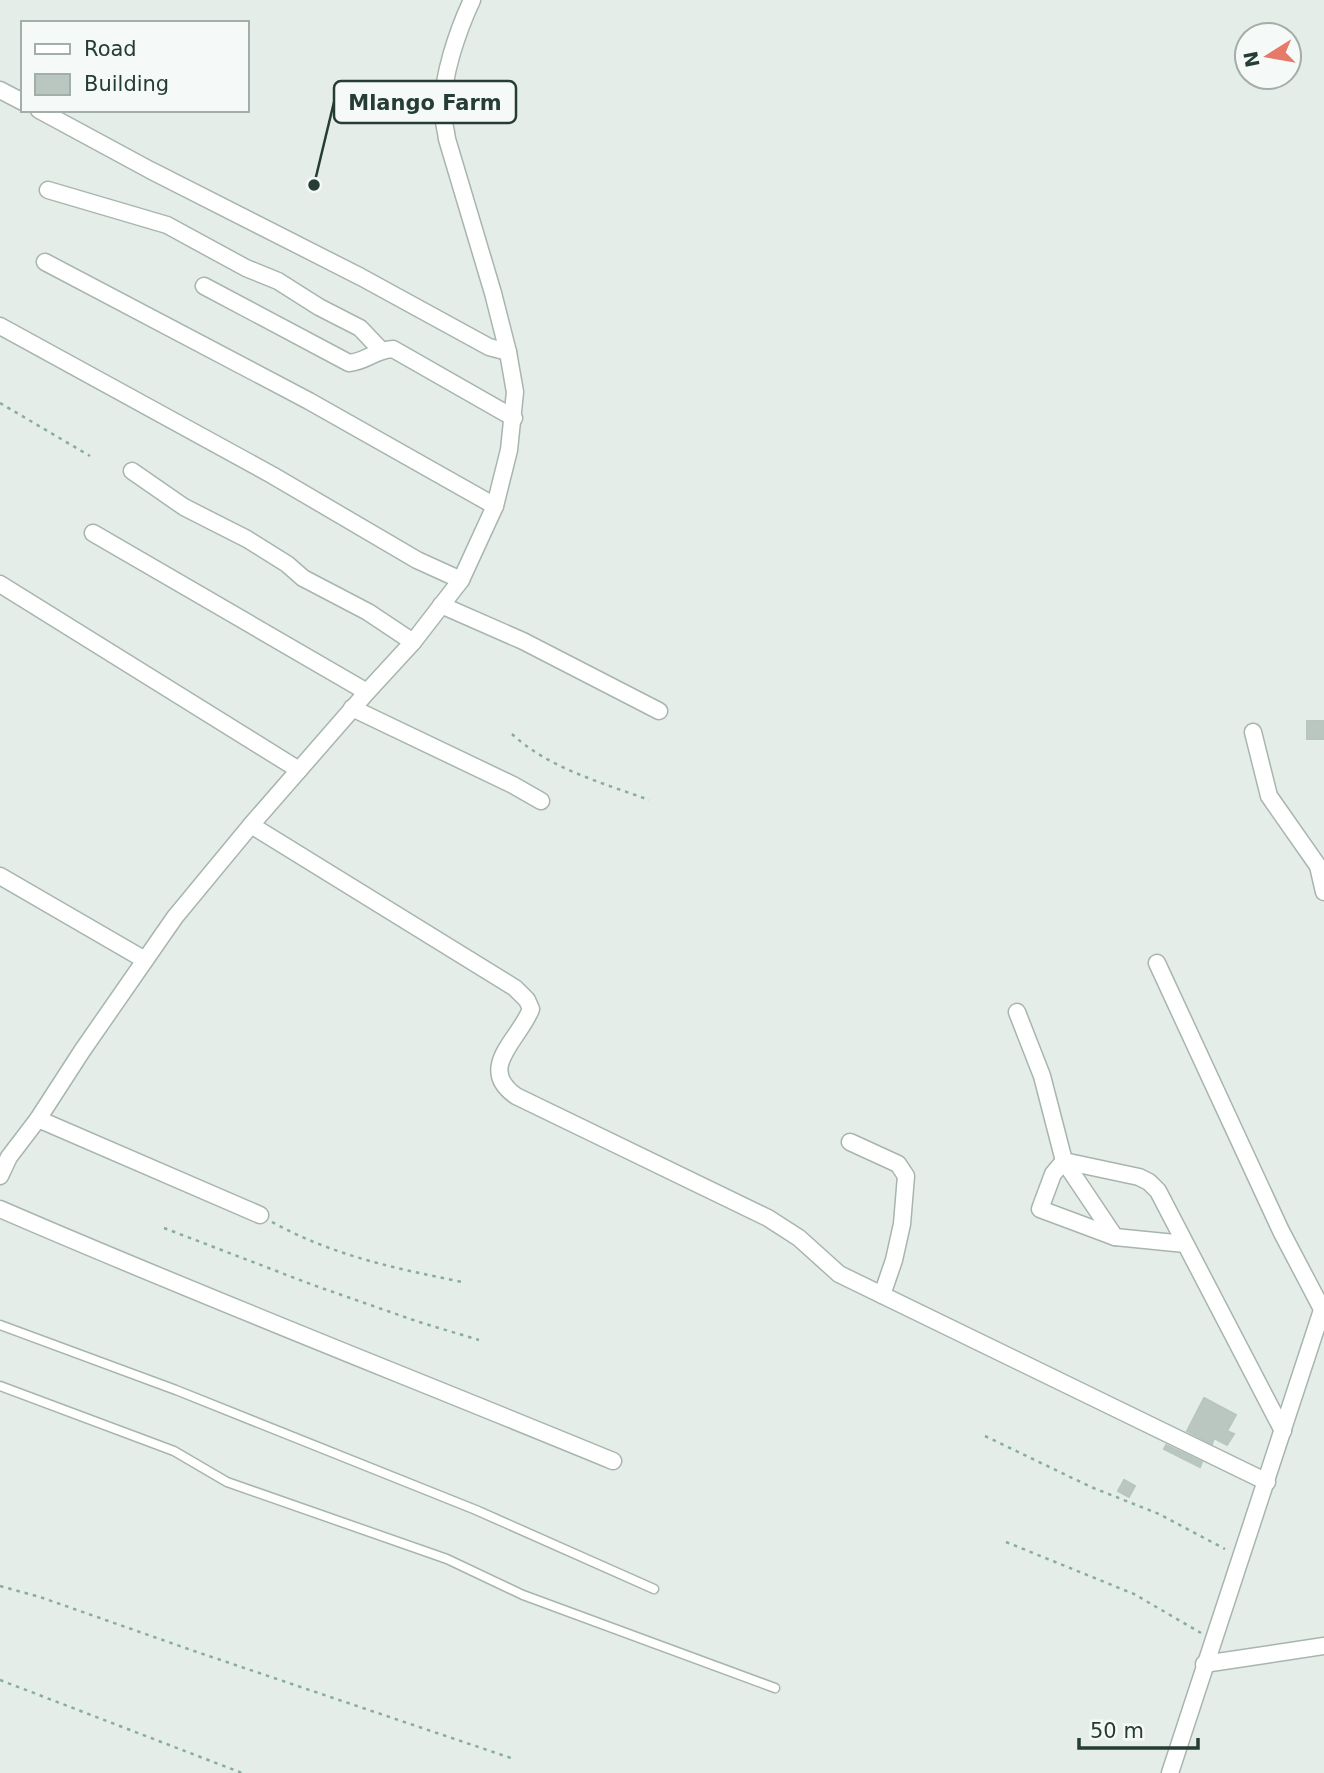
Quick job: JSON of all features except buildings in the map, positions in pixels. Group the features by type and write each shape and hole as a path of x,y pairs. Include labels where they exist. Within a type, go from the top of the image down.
{"street":[{"path":"0,1176 9,1157 38,1119 175,917 352,708 413,642 461,580 495,506 509,450 515,392 508,352 447,139 443,112 445,86 455,47 472,0"},
{"path":"0,90 21,101"},
{"path":"43,112 150,170 361,277 489,347 508,352"},
{"path":"48,190 167,225 246,268 278,281 319,307 360,328 380,349"},
{"path":"45,262 309,401 495,506"},
{"path":"204,286 349,363 359,362 380,349 393,349 514,418"},
{"path":"0,326 283,482 417,560 461,580"},
{"path":"132,471 184,507 247,539 287,564 303,578 368,612 413,642"},
{"path":"93,533 367,692"},
{"path":"0,584 299,770"},
{"path":"441,605 523,641 659,711"},
{"path":"352,708 513,785 541,802"},
{"path":"1253,732 1269,796 1318,866 1324,892"},
{"path":"251,825 515,988 527,1000 531,1009 528,1018 499,1064 498,1075 508,1091 768,1218 799,1238 839,1274 1267,1482"},
{"path":"0,876 145,960"},
{"path":"1157,963 1281,1231 1323,1306 1170,1773"},
{"path":"1017,1012 1042,1076 1064,1161 1115,1237"},
{"path":"38,1119 260,1215"},
{"path":"850,1142 898,1164 906,1176 902,1224 882,1295"},
{"path":"1064,1161 1149,1182 1157,1191 1283,1431"},
{"path":"1064,1161 1053,1174 1040,1209 1115,1237 1185,1244"},
{"path":"0,1209 255,1317 368,1360 613,1461"},
{"path":"1204,1664 1324,1646"}],"lane":[{"path":"0,1325 176,1390 463,1505 654,1589"},
{"path":"0,1386 174,1451 227,1482 447,1559 523,1595 775,1688"}],"path":[{"path":"0,403 90,456"},
{"path":"512,734 526,747 564,766 649,800"},
{"path":"260,1215 330,1249 377,1265 462,1282"},
{"path":"163,1228 351,1298 479,1340"},
{"path":"985,1436 1091,1487 1159,1514 1241,1558"},
{"path":"1006,1542 1134,1594 1209,1639"},
{"path":"0,1586 40,1597 511,1758"},
{"path":"0,1679 242,1773"}],"place":[{"name":"Mlango Farm","path":"314,185"}]}
